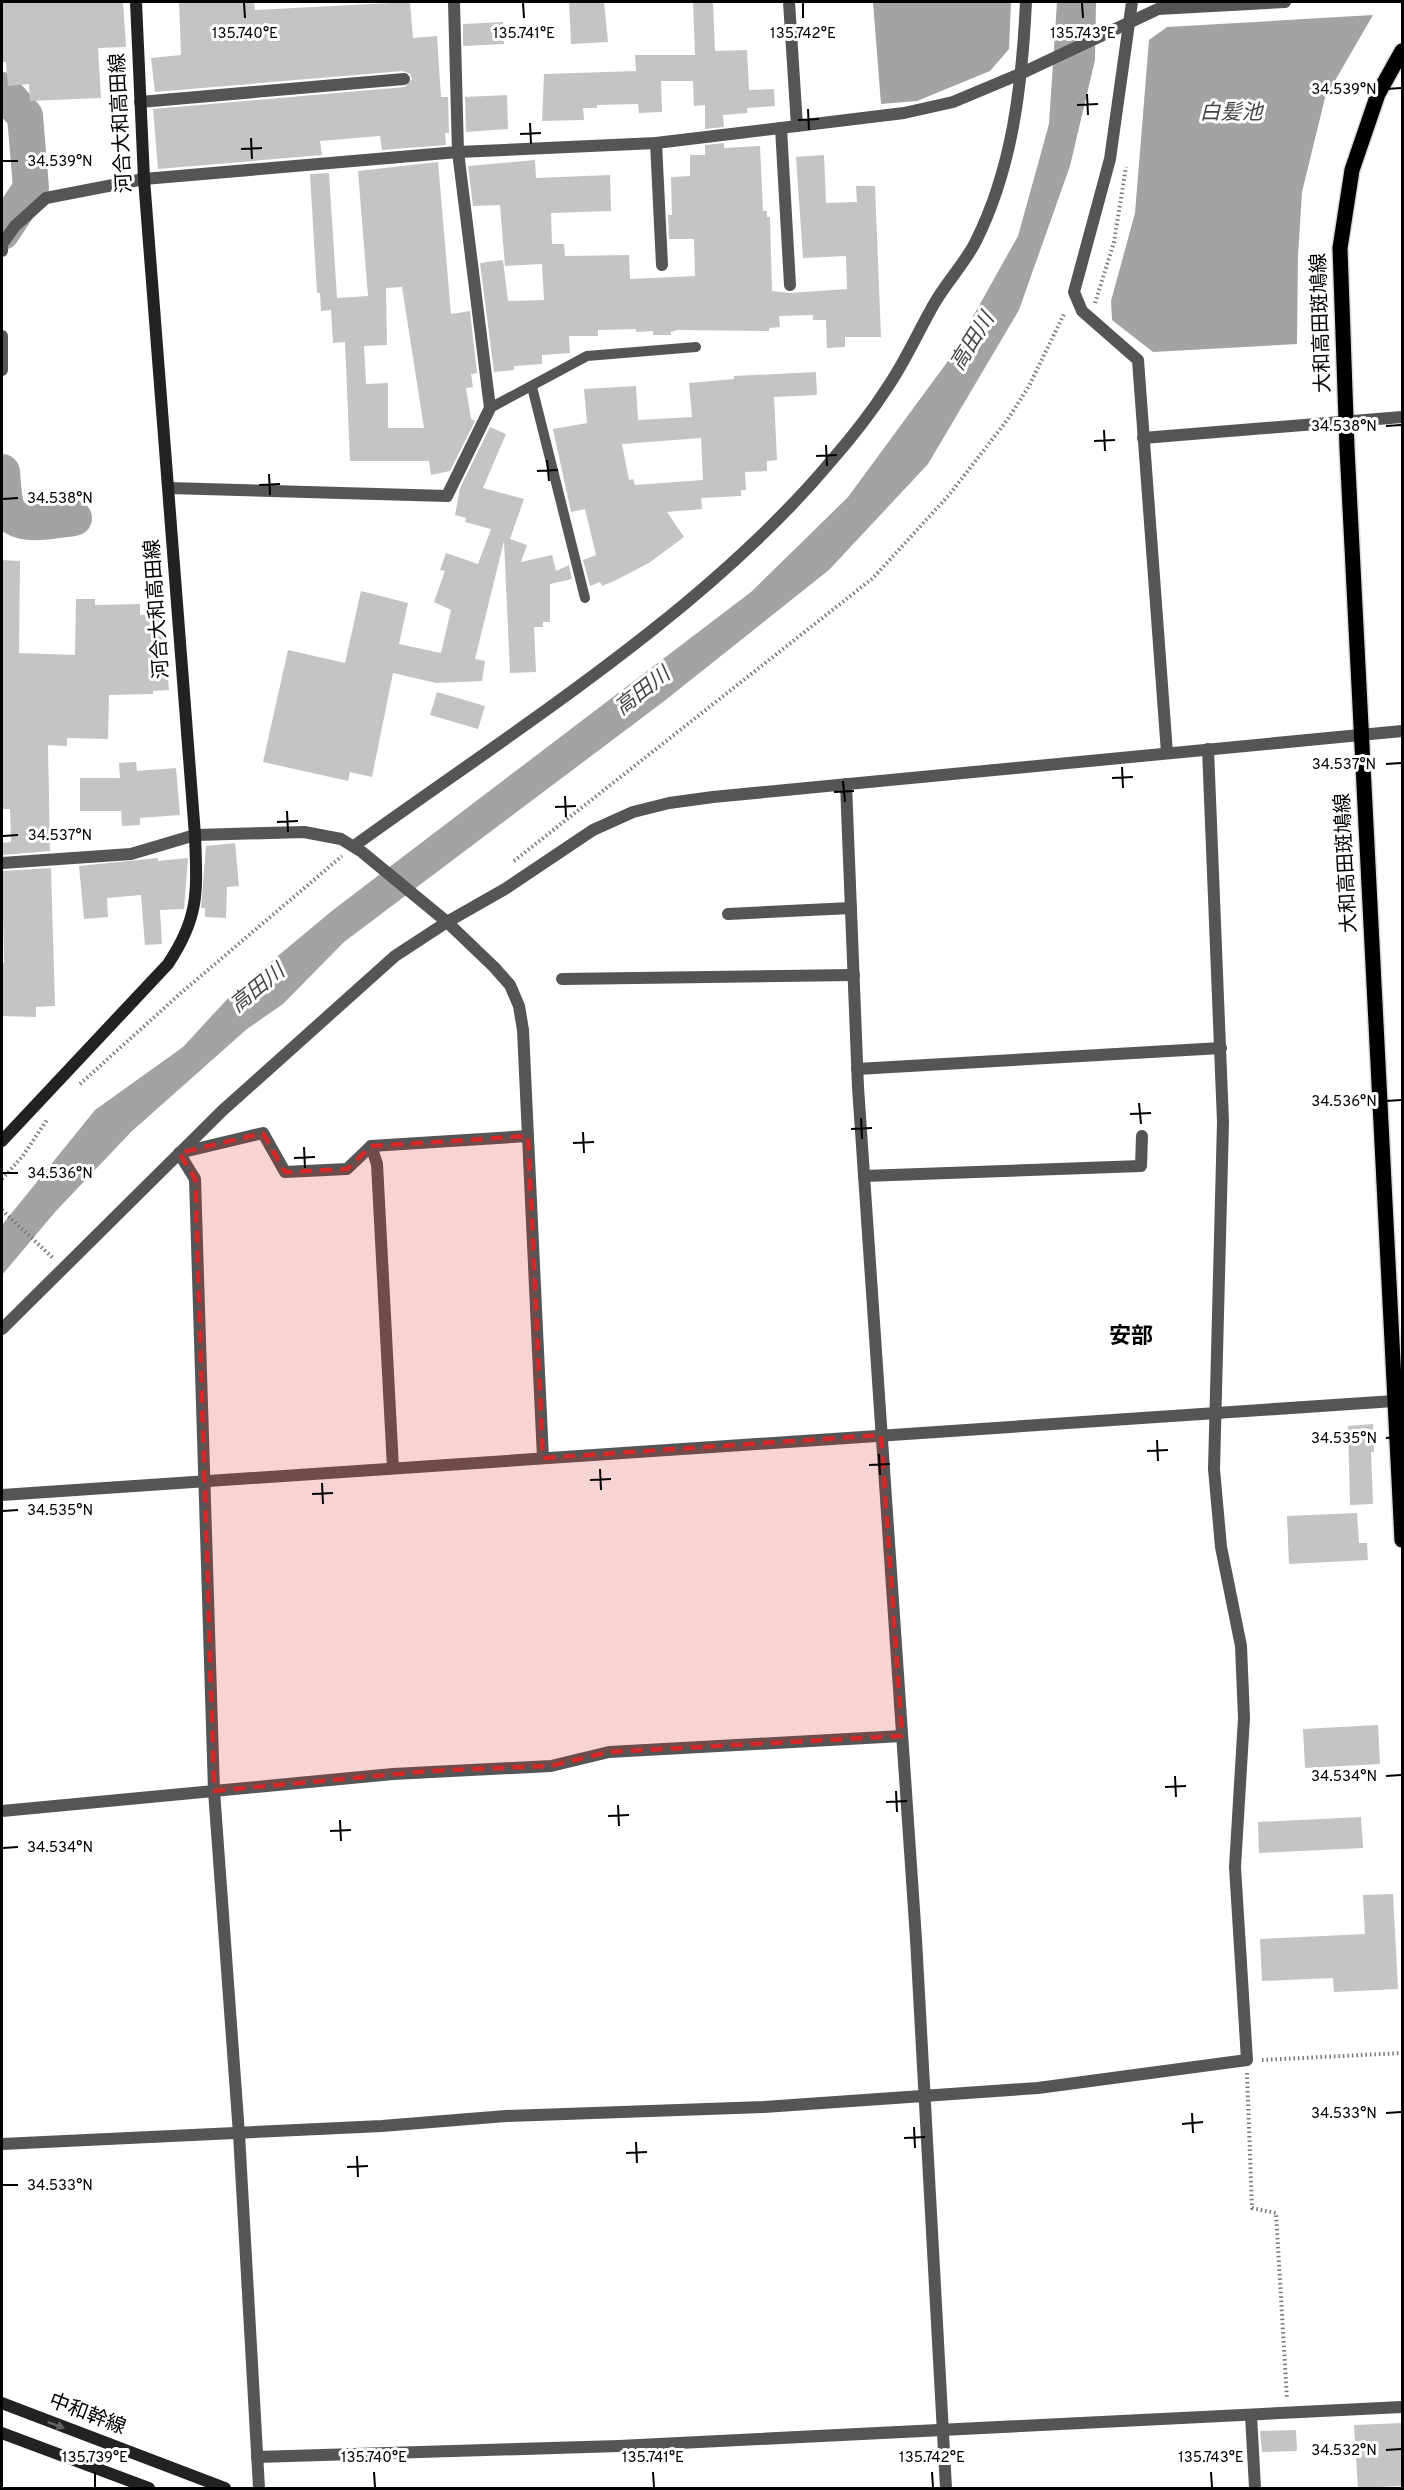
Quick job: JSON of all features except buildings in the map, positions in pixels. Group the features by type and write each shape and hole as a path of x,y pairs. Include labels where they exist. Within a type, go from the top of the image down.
{"main road":[{"name":"河合大和高田線","path":"2,1141 68,1067 143,993 168,964 185,938 195,907 195,835 144,179 136,2"},
{"name":"大和高田斑鳩線","path":"1402,51 1378,94 1352,170 1340,248 1346,421 1398,1401 1402,1540"},
{"name":"中和幹線","path":"2,2403 225,2488"},
{"path":"2,2433 149,2488"}],"street":[{"path":"169,488 447,496 490,408 458,152 454,2"},
{"path":"789,2 797,126"},
{"path":"358,849 631,645 741,553 832,461 888,387 936,302 973,246 987,216 1013,127 1022,74 1026,2"},
{"path":"1132,2 1110,159 1074,292 1082,311 1138,360 1167,753"},
{"path":"2,251 2,244 15,226 46,198 144,179 458,152 656,143 904,113 953,102 1022,74 1131,21 1171,7 1285,2"},
{"path":"140,102 404,79"},
{"path":"781,128 790,285"},
{"path":"656,143 662,265"},
{"path":"2,336 2,370"},
{"path":"1143,438 1402,417"},
{"path":"2,1329 222,1111 307,1038 366,980 395,956 442,919 505,889 593,830 633,812 702,798 1402,731"},
{"path":"2,2144 239,2133 506,2116 764,2107 1038,2088 1247,2060 1234,1868 1244,1718 1241,1646 1216,1506 1214,1413 1222,1122 1208,749"},
{"path":"846,784 857,1068 925,2095 946,2488"},
{"path":"2,863 131,854 195,835 304,832 341,839 358,849 442,919 494,967 510,985 519,1006 528,1136 543,1458"},
{"path":"728,914 851,908"},
{"path":"562,979 854,975"},
{"path":"857,1068 1221,1048"},
{"path":"179,1153 263,1133 285,1172 347,1169 371,1146 528,1136"},
{"path":"864,1176 1141,1166 1142,1136"},
{"path":"371,1146 377,1164 393,1468"},
{"path":"179,1153 195,1179 214,1791 239,2133 259,2488"},
{"path":"2,1495 1398,1401"},
{"path":"2,1812 431,1771 550,1766 609,1752 902,1736"},
{"path":"257,2457 546,2449 1402,2407"},
{"path":"1251,2415 1255,2488"}],"lane":[{"path":"490,408 587,356 696,347"},
{"path":"532,387 585,598"}],"path":[{"path":"509,866 873,578 949,495 1008,419 1029,386 1074,292"},
{"path":"77,1087 182,992 358,849"},
{"path":"2,1179 22,1157 50,1115"},
{"path":"2,1210 54,1259"},
{"path":"1287,2413 1276,2213 1252,2208 1247,2060 1402,2053"}],"highlighted area":[{"path":"263,1133 285,1172 347,1169 371,1146 528,1136 543,1458 881,1435 902,1736 609,1752 551,1766 431,1771 214,1791 195,1179 179,1153"}],"water":[{"path":"873,2 1011,2 1009,49 990,71 917,101 881,104"},
{"name":"高田川","path":"1057,2 1096,2 1095,60 1070,166 1019,310 928,464 829,570 663,702 344,942 283,1004 247,1029 131,1132 56,1211 2,1275 2,1225 95,1110 183,1047 231,995 333,910 751,592 848,497 948,361 1018,236 1049,124"},
{"name":"白髪池","path":"1373,15 1325,98 1302,192 1298,256 1297,344 1153,352 1112,320 1111,301 1135,213 1149,40 1167,27"}],"waterway":[{"path":"2,90 25,116 31,188 2,232"},
{"path":"2,472 6,505 16,519 25,522 45,522 74,518"}],"district":[{"name":"安部","path":"1131,1337"}]}
